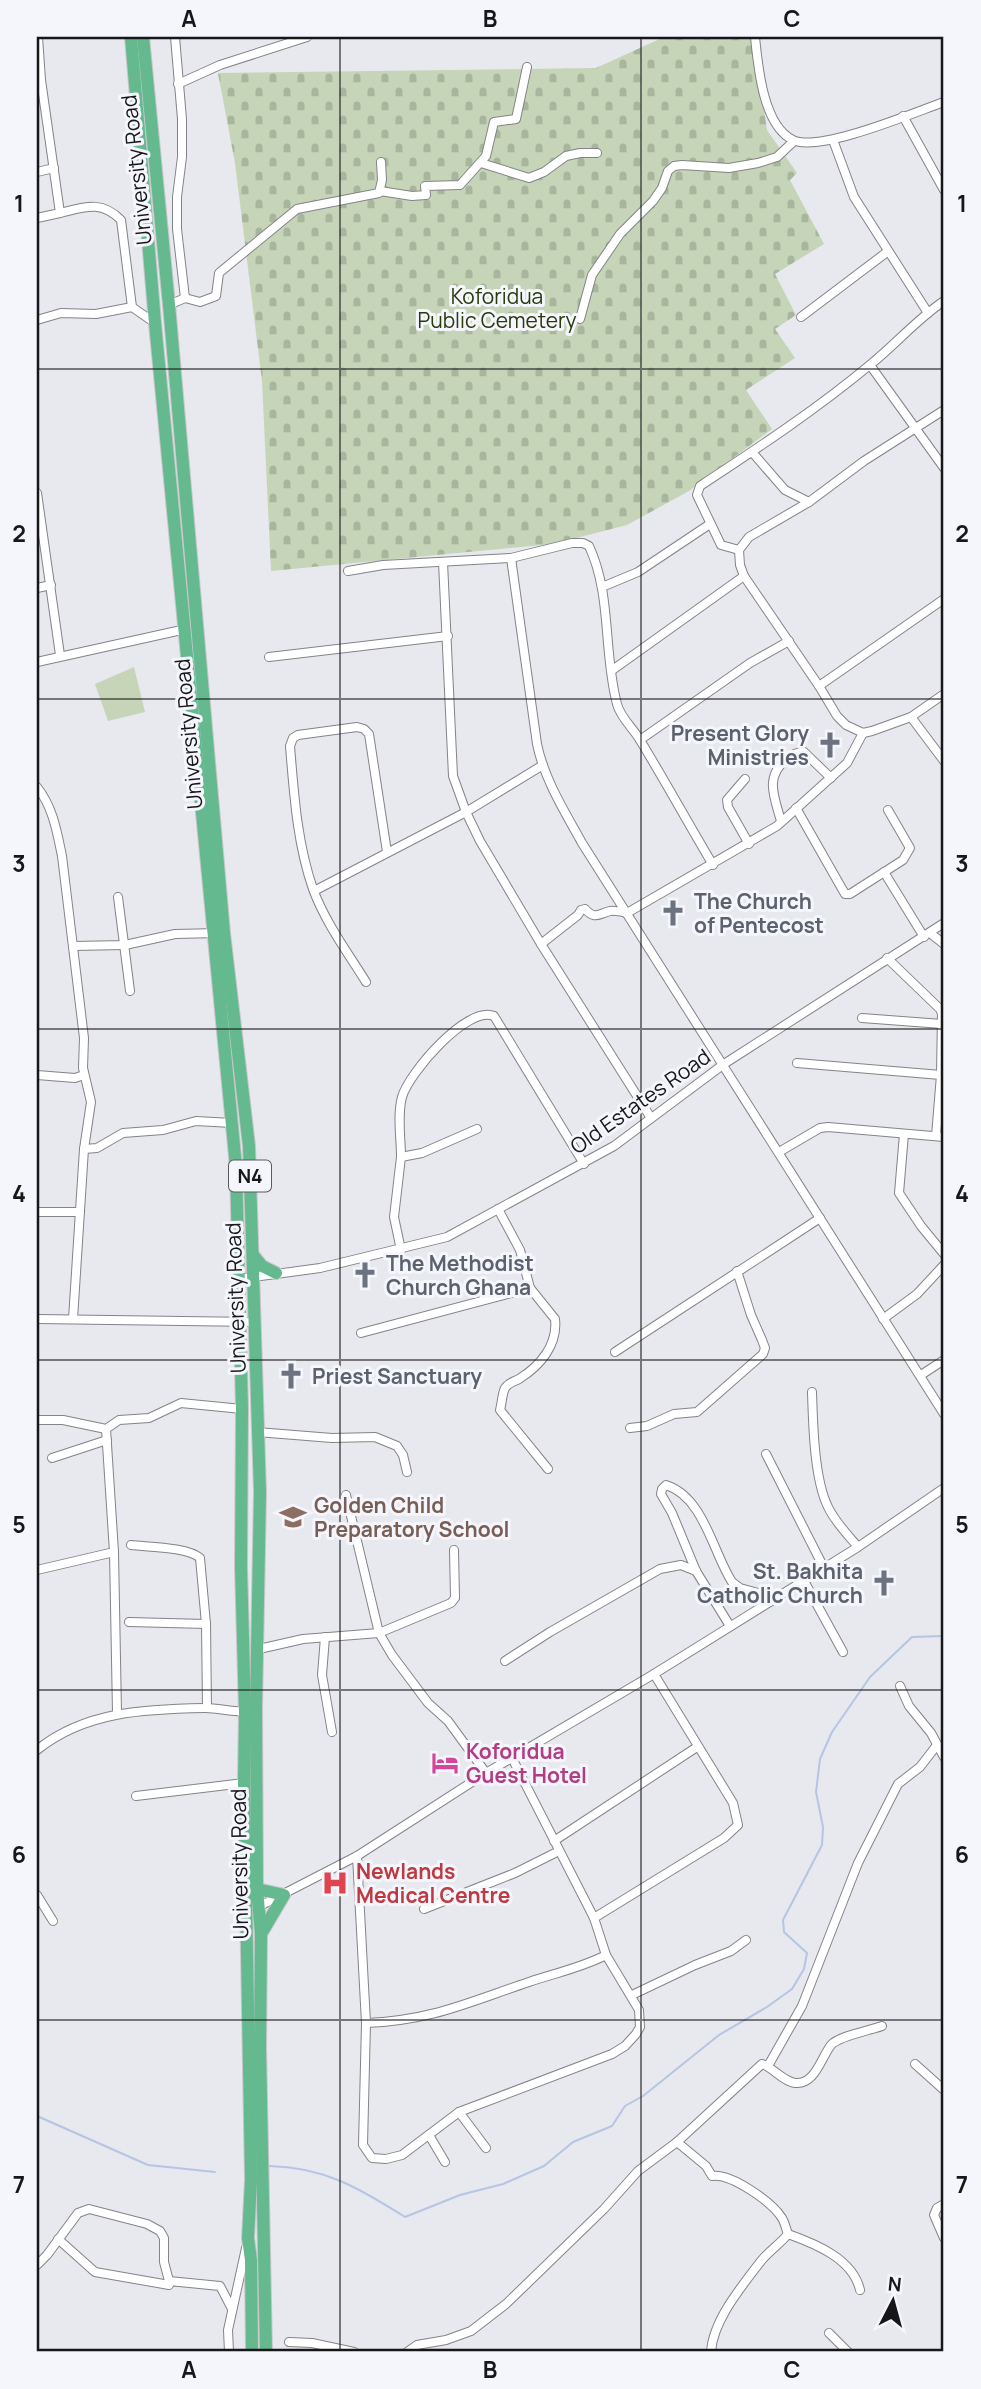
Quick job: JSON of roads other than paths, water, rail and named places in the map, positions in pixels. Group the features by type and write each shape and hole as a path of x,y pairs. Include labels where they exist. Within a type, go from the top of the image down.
{"highway":[{"name":"University Road","path":"131,37 155,323 186,629 219,933 249,1146 260,1493 259,1649 244,1783 251,2180 248,2238 259,2319 266,2348"},
{"name":"University Road","path":"143,37 169,305 236,1167 243,1409 241,1567 251,1710 261,1934 259,2319 252,2349"},
{"path":"253,1255 262,1266 276,1273"},
{"path":"257,1889 284,1895 261,1934"}],"street":[{"path":"38,37 39,81 60,213"},
{"path":"175,37 182,119 177,229 185,298"},
{"path":"178,84 220,65 307,37"},
{"path":"755,37 769,114 776,125 794,141 805,143 832,140 944,102"},
{"path":"380,191 412,196 426,195 425,186 460,185 486,156 492,141 494,122 516,119 527,67"},
{"path":"903,116 944,190"},
{"path":"832,140 854,197 928,313"},
{"path":"580,319 592,275 620,234 653,201 662,188 668,171 682,165 729,169 758,163 777,157 794,141"},
{"path":"481,163 529,178 544,172 566,156 597,153"},
{"path":"169,305 185,298 200,302 216,296 219,273 298,209 379,194 381,162"},
{"path":"37,172 54,168"},
{"path":"37,218 101,206 112,211 121,220 132,307"},
{"path":"801,317 887,252"},
{"path":"739,550 721,545 697,490 700,486 752,452 870,365 944,302"},
{"path":"37,320 61,313 96,314 132,307 155,323"},
{"path":"870,365 944,468"},
{"path":"863,733 846,725 836,716 819,685 744,576 739,550 749,537 809,502 864,461 944,410"},
{"path":"752,452 785,490 809,502"},
{"path":"37,493 60,655"},
{"path":"602,587 638,572 710,524"},
{"path":"348,571 383,565 511,558 572,543 589,546 597,564 602,587 618,708 640,740 713,865"},
{"path":"511,558 537,744 543,765 582,843 944,1414"},
{"path":"443,562 453,776 466,812 480,841 541,944 651,1118"},
{"path":"611,671 744,576"},
{"path":"37,588 51,585"},
{"path":"819,685 944,599"},
{"path":"37,662 186,629"},
{"path":"269,657 448,636"},
{"path":"640,740 750,663 789,641"},
{"path":"541,944 578,915 581,909 596,917 612,910 627,913 749,844 781,821 831,778 847,762 863,733 911,717 944,694"},
{"path":"911,717 944,761"},
{"path":"366,982 314,891 302,847 295,801 290,746 292,738 357,727 369,734 387,852"},
{"path":"781,821 773,794 773,778 778,766 796,752 804,752 831,778"},
{"path":"314,891 466,812 543,765"},
{"path":"744,779 727,800 728,807 749,844"},
{"path":"37,787 45,798 56,827 74,946 84,1038 84,1075 91,1102 84,1149 73,1319"},
{"path":"796,808 845,894 850,894 903,860 910,848 888,810"},
{"path":"884,872 927,935 944,944"},
{"path":"118,897 130,991"},
{"name":"Old Estates Road","path":"239,1279 320,1268 447,1237 614,1146 724,1064 944,923"},
{"path":"74,946 125,944 175,934 219,933"},
{"path":"779,1152 823,1127 940,1136 940,1009 887,958"},
{"path":"401,1250 394,1217 401,1157 400,1113 408,1082 443,1041 477,1015 488,1013 494,1016 584,1164"},
{"path":"862,1018 942,1024"},
{"path":"797,1063 942,1075"},
{"path":"37,1075 75,1078 84,1075"},
{"path":"84,1149 97,1148 123,1133 163,1130 196,1121 232,1123"},
{"path":"401,1157 422,1153 477,1129"},
{"path":"904,1134 900,1193 921,1226 944,1254"},
{"path":"498,1209 520,1250 530,1288 555,1319 554,1342 542,1359 520,1378 507,1384 500,1410 548,1469"},
{"path":"37,1212 80,1212"},
{"path":"615,1352 820,1218"},
{"path":"883,1319 917,1294 944,1265"},
{"path":"630,1428 647,1426 674,1413 697,1412 763,1354 765,1348 737,1270"},
{"path":"361,1333 530,1288"},
{"path":"37,1319 255,1322"},
{"path":"921,1375 944,1360"},
{"path":"812,1392 813,1425 824,1497 828,1509 858,1547"},
{"path":"37,1420 63,1420 106,1429 119,1420 142,1420 181,1403 243,1409"},
{"path":"106,1429 114,1552 117,1713"},
{"path":"257,1432 332,1438 375,1437 397,1446 403,1455 407,1472"},
{"path":"52,1458 107,1440"},
{"path":"766,1454 824,1568"},
{"path":"730,1626 696,1571 661,1494 666,1485 694,1506 732,1582 740,1588 765,1595 769,1602"},
{"path":"246,1914 357,1856 486,1773 804,1581 944,1488"},
{"path":"346,1494 379,1633 428,1703 448,1721 486,1773"},
{"path":"131,1545 186,1552 196,1554 200,1558 206,1624 207,1708"},
{"path":"259,1649 303,1639 379,1633 454,1601 454,1550"},
{"path":"37,1570 114,1552"},
{"path":"505,1661 660,1569 681,1565 696,1571"},
{"path":"804,1581 843,1652"},
{"path":"129,1622 206,1624"},
{"path":"325,1637 322,1675 332,1732"},
{"path":"593,1917 724,1838 738,1825 733,1803 654,1674"},
{"path":"900,1686 909,1706 931,1733 944,1757"},
{"path":"37,1750 66,1730 117,1713 207,1708 251,1710"},
{"path":"768,2066 802,2006 858,1863 898,1784 920,1768 937,1745"},
{"path":"554,1841 697,1747"},
{"path":"357,1856 366,2023 363,2145 372,2158 386,2160 402,2155 459,2112 597,2061 625,2046 639,2027 639,2010 632,1994 606,1955 593,1917 512,1758"},
{"path":"136,1796 244,1783"},
{"path":"424,1909 516,1873 559,1851"},
{"path":"37,1895 53,1921"},
{"path":"632,1994 731,1951 746,1940"},
{"path":"366,2023 398,2022 452,2010 533,1980 575,1969 606,1955"},
{"path":"407,2352 416,2345 446,2340 471,2331 506,2304 604,2209 638,2171 677,2141 755,2068 762,2064 785,2079 797,2083 804,2081 812,2077 832,2045 841,2037 882,2026"},
{"path":"915,2064 944,2090"},
{"path":"459,2112 486,2148"},
{"path":"429,2135 445,2162"},
{"path":"677,2141 706,2166 712,2176 719,2175 736,2181 768,2204 783,2219 788,2234 825,2249 852,2270 858,2279 860,2290"},
{"path":"944,2204 937,2208 934,2215 944,2238"},
{"path":"37,2265 78,2213 89,2209 147,2224 160,2231 164,2238 163,2262 169,2285 95,2272 58,2239"},
{"path":"711,2352 716,2330 729,2305 760,2262 788,2234"},
{"path":"229,2352 228,2330 248,2238"},
{"path":"169,2281 220,2286 232,2309"},
{"path":"830,2333 848,2352"},
{"path":"289,2342 312,2343 354,2352"}],"waterway":[{"path":"269,2166 289,2167 324,2175 356,2188 405,2217 460,2195 503,2184 544,2166 573,2142 612,2126 625,2106 643,2096 719,2035 792,1989 804,1969 807,1953 784,1932 783,1920 822,1845 823,1827 816,1792 820,1759 832,1732 870,1677 912,1637 944,1636"},
{"path":"37,2116 148,2165 215,2172"}],"place":[{"name":"Present Glory Ministries","path":"830,745"},
{"name":"The Church of Pentecost","path":"673,913"},
{"name":"The Methodist Church Ghana","path":"365,1275"},
{"name":"Priest Sanctuary","path":"291,1376"},
{"name":"Golden Child Preparatory School","path":"293,1517"},
{"name":"St. Bakhita Catholic Church","path":"884,1583"},
{"name":"Koforidua Guest Hotel","path":"445,1763"},
{"name":"Newlands Medical Centre","path":"335,1883"}],"park label":[{"name":"Koforidua Public Cemetery","path":"497,308"}]}
